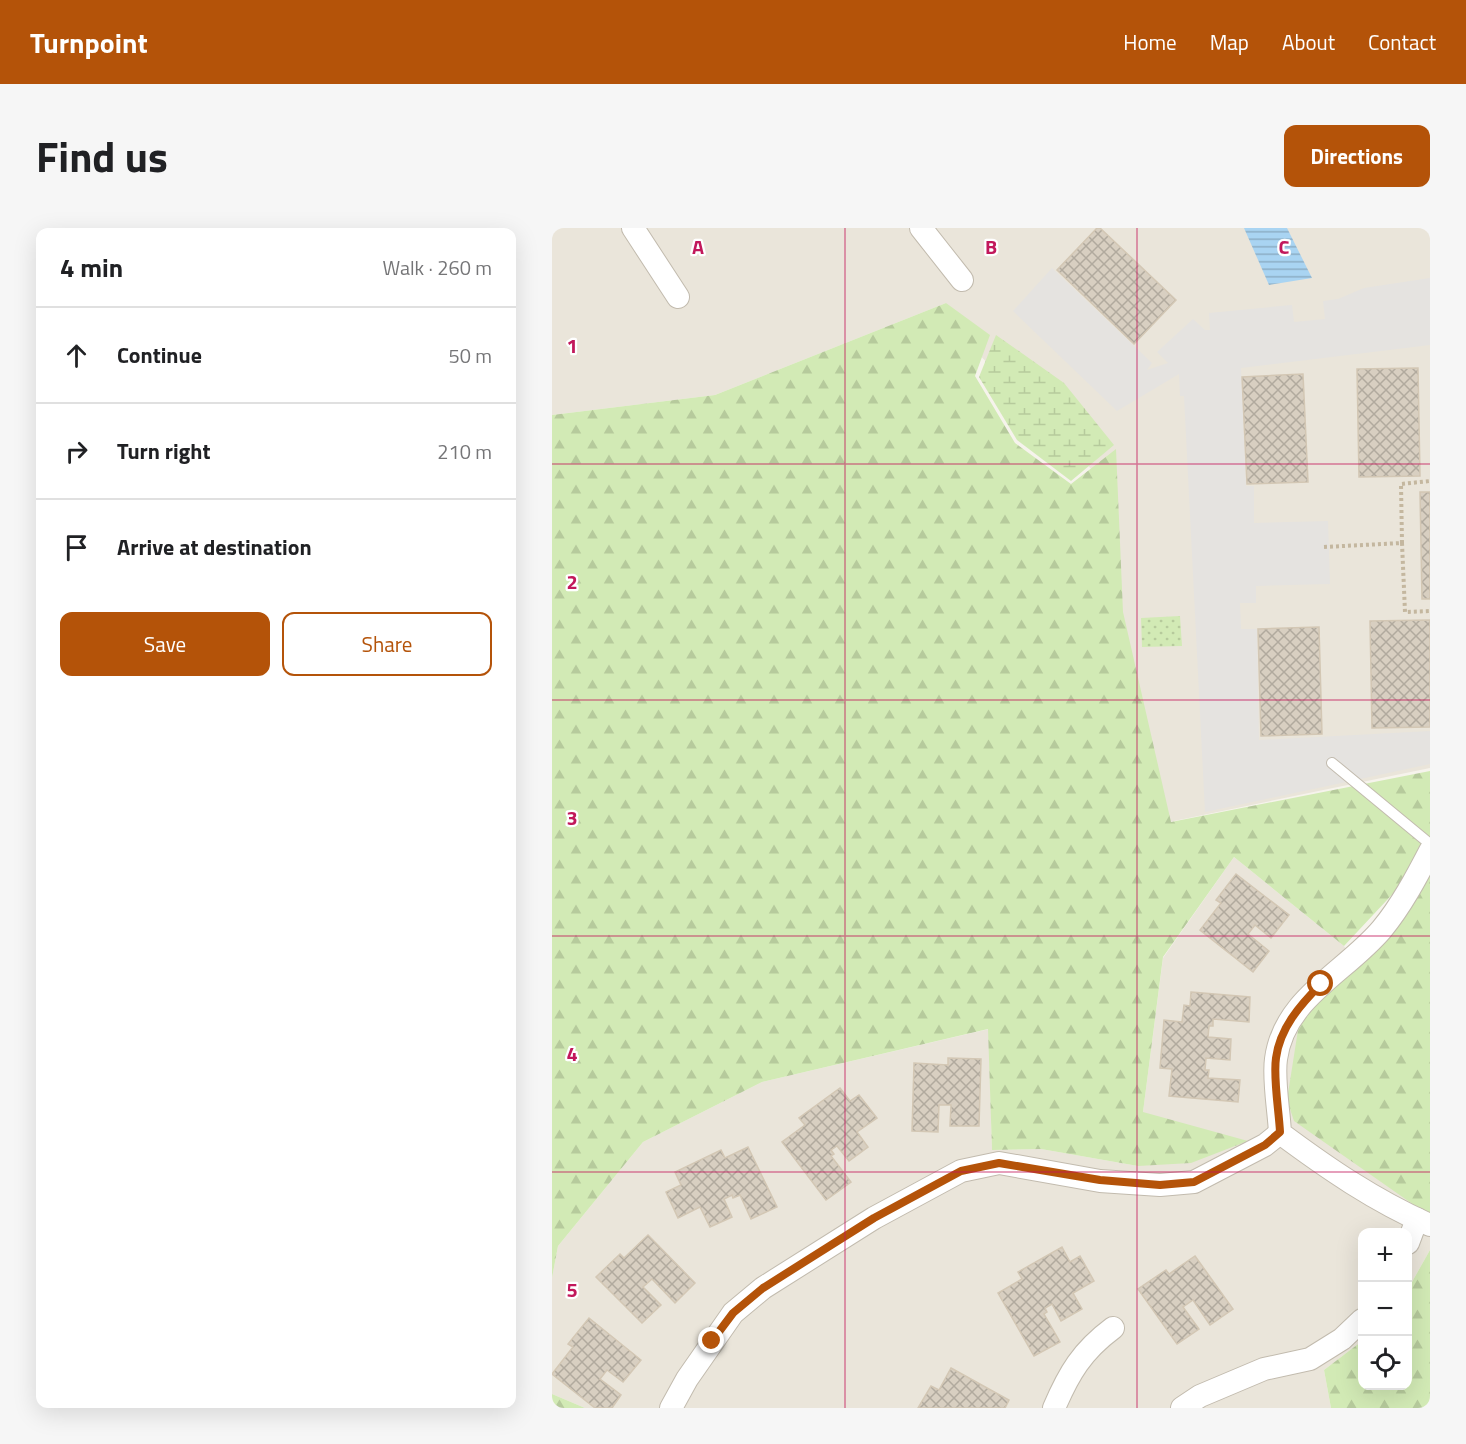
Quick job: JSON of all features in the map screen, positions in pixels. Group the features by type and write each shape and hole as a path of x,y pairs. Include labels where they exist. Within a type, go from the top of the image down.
{"street":[{"path":"633,228 678,297"},
{"path":"921,228 962,280"},
{"path":"1412,1237 1424,1222 1330,1170 1280,1132 1276,1059 1283,1033 1300,1005 1381,931 1403,901 1430,851"},
{"path":"671,1408 687,1379 733,1313 763,1288 874,1218 961,1171 999,1163 1100,1180 1160,1185 1194,1182 1265,1145 1280,1132"},
{"path":"1182,1408 1200,1396 1264,1369 1310,1359 1342,1339 1358,1324"},
{"path":"1054,1408 1067,1378 1081,1357 1113,1328"}],"lane":[{"path":"1332,763 1430,844"}],"path":[{"path":"1430,481 1401,484 1405,612 1430,611"},
{"path":"1324,547 1402,543"}],"shaded area":[{"path":"552,228 1430,228 1430,768 1145,827 1098,476 960,335 946,303 715,395 552,415"},
{"path":"1052,268 1152,363 1147,370 1168,363 1157,352 1193,319 1205,330 1210,330 1209,313 1292,305 1294,322 1325,319 1323,301 1338,299 1364,288 1430,278 1430,345 1241,368 1246,486 1254,486 1254,523 1328,521 1330,584 1256,586 1256,603 1240,603 1241,629 1257,629 1259,740 1430,731 1430,764 1205,812 1184,396 1180,396 1179,374 1117,411 1013,311"},
{"path":"1234,857 1344,946 1356,965 1430,1214 1430,1250 1412,1282 1412,1228 1358,1228 1358,1344 1324,1370 1331,1408 585,1408 552,1394 552,1278 558,1246 643,1142 762,1082 989,1029 992,1150 1041,1149 1138,1166 1163,958"}],"green space":[{"path":"946,303 990,335 975,376 1015,443 1071,484 1116,449 1123,612 1171,822 1430,771 1430,854 1344,946 1234,857 1163,957 1143,1112 1248,1141 1191,1163 1138,1166 1041,1149 992,1150 988,1029 762,1082 643,1142 558,1246 552,1278 552,415 715,395"},
{"path":"996,335 1064,383 1114,445 1071,481 1017,440 979,377"},
{"path":"1180,616 1182,646 1142,647 1141,618"},
{"path":"1430,869 1430,1214 1294,1121 1287,1100 1300,1017 1402,921"},
{"path":"1430,1250 1430,1408 1331,1408 1324,1370 1358,1344 1358,1390 1412,1390 1412,1282"},
{"path":"552,1394 585,1408 552,1408"}],"water":[{"path":"1244,228 1287,228 1312,278 1269,285"}],"building":[{"path":"1097,228 1100,228 1176,300 1134,344 1057,270"},
{"path":"1418,368 1420,476 1359,477 1357,369"},
{"path":"1303,374 1308,482 1247,484 1242,377"},
{"path":"1420,492 1430,492 1430,599 1422,599"},
{"path":"1430,620 1430,727 1372,728 1370,621"},
{"path":"1319,627 1322,734 1261,736 1258,629"},
{"path":"1236,874 1289,915 1271,938 1255,925 1248,934 1269,951 1253,972 1200,930 1221,903 1216,900"},
{"path":"1191,992 1250,997 1249,1022 1213,1019 1213,1026 1209,1026 1208,1037 1231,1039 1230,1060 1206,1058 1205,1070 1209,1070 1208,1078 1240,1080 1238,1102 1169,1096 1172,1069 1160,1068 1164,1020 1182,1022 1184,1005 1190,1006"},
{"path":"948,1058 981,1059 979,1126 950,1126 951,1105 939,1105 938,1132 912,1131 914,1063 948,1065"},
{"path":"840,1088 850,1101 859,1095 877,1118 857,1132 868,1147 849,1161 837,1146 831,1150 834,1154 831,1156 851,1182 826,1200 782,1142 805,1125 799,1118"},
{"path":"748,1147 777,1207 751,1219 740,1195 733,1198 732,1195 724,1199 732,1217 710,1227 700,1207 678,1218 666,1192 681,1185 675,1172 721,1150 725,1158"},
{"path":"648,1235 695,1283 675,1303 652,1279 643,1287 661,1305 642,1323 596,1277 620,1254 624,1258"},
{"path":"1062,1247 1070,1262 1080,1256 1094,1281 1073,1293 1082,1309 1061,1321 1052,1304 1045,1308 1047,1312 1044,1314 1060,1342 1034,1356 998,1293 1022,1279 1018,1272"},
{"path":"1195,1256 1233,1309 1210,1325 1193,1300 1183,1307 1199,1329 1177,1344 1138,1289 1166,1270 1169,1274"},
{"path":"589,1318 641,1360 623,1382 607,1370 600,1379 621,1395 612,1408 595,1408 552,1374 573,1347 568,1344"},
{"path":"951,1368 1009,1400 1005,1408 918,1408 931,1386 939,1390"}],"route":[{"path":"712,1341 733,1313 763,1288 874,1218 961,1171 999,1163 1100,1180 1160,1185 1194,1182 1265,1145 1280,1132 1276,1059 1283,1033 1300,1005 1321,984"}]}
